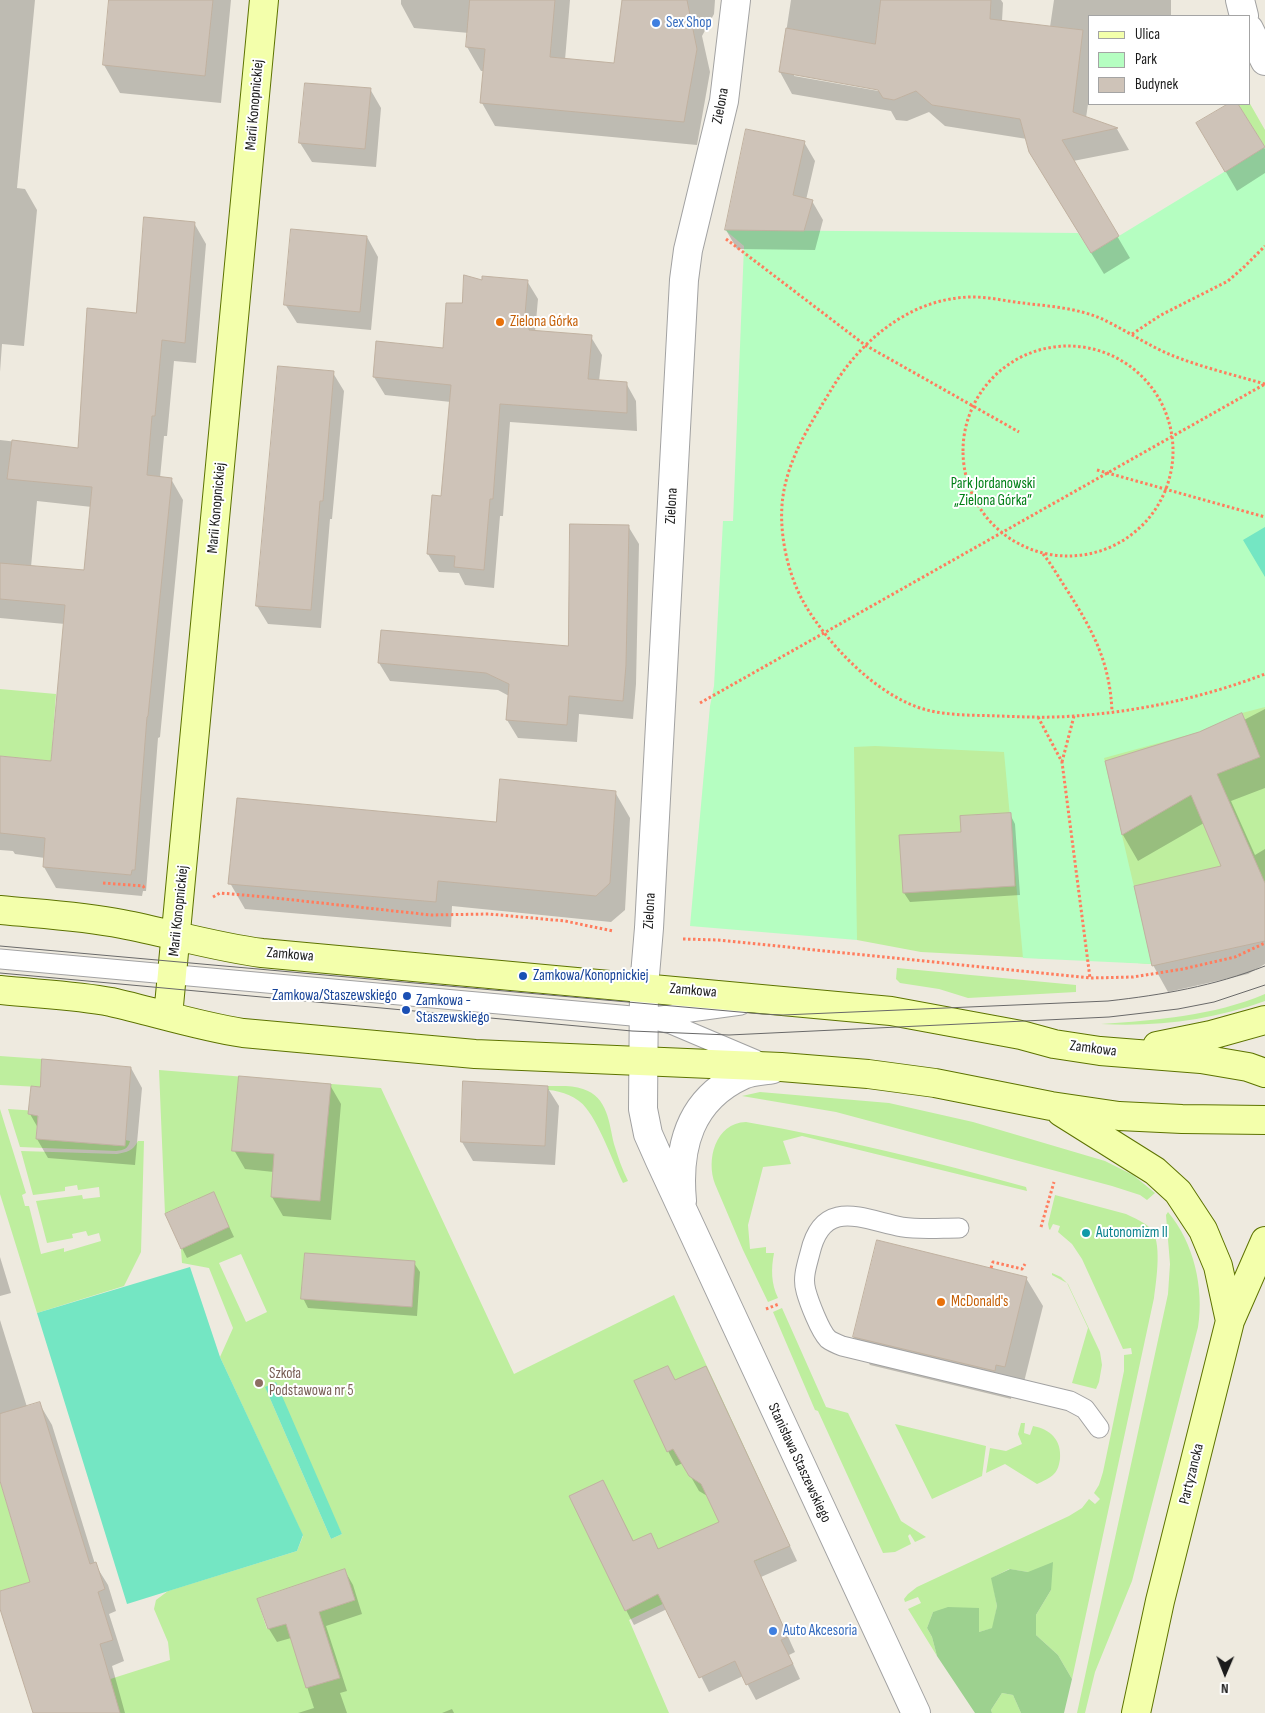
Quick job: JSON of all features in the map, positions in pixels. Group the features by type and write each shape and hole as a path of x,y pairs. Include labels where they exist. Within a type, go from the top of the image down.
{"street":[{"name":"Marii Konopnickiej","path":"168,1016 182,884 264,0"},
{"name":"Zielona","path":"643,1018 684,280 688,250 724,101 736,0"},
{"path":"1240,0 1244,15"},
{"path":"1250,31 1265,61"},
{"name":"Zamkowa","path":"0,910 89,918 224,947 262,953 799,1001 891,1011 1021,1035 1054,1044 1100,1051 1201,1058 1248,1067 1265,1073"},
{"path":"0,990 81,997 111,1002 218,1029 243,1033 475,1054 781,1067 868,1074 935,1083 1051,1106 1119,1116 1265,1120"},
{"name":"Stanisława Staszewskiego","path":"643,1018 643,1109 648,1134 916,1713"},
{"path":"1100,1051 1138,1049 1170,1044 1265,1020"},
{"name":"Stanisława Staszewskiego","path":"683,1213 682,1160 693,1120 709,1099 720,1089 744,1075 781,1067"},
{"path":"1051,1106 1155,1171 1178,1192 1203,1230 1214,1257 1230,1321"},
{"name":"Partyzancka","path":"1136,1713 1160,1601 1230,1321 1265,1241"}],"lane":[{"path":"0,960 643,1018 671,1024 750,1058 781,1067"},
{"path":"643,1018 763,1002 799,1001"},
{"path":"960,1228 904,1228 855,1216 845,1216 828,1222 815,1235 812,1242 804,1282 805,1290 822,1331 827,1338 842,1346 1070,1401 1084,1409 1099,1428"}],"path":[{"path":"725,238 865,345 1019,432"},
{"path":"1132,334 1161,315 1228,281 1265,246"},
{"path":"1265,384 1194,364 1167,353 1097,317 1070,309 974,297 944,300 916,309 889,326 865,345 852,359 798,447 787,475 782,499 785,547 792,575 804,602 825,632 850,661 877,686 898,699 926,710 957,714 1038,717 1112,712 1182,699 1237,685 1265,674"},
{"path":"1081,345 1103,350 1124,361 1153,386 1170,420 1173,454 1171,472 1158,506 1142,526 1122,542 1101,552 1079,556 1057,556 1035,552 1017,544 1001,534 984,515 972,496 965,476 962,455 963,436 972,405 997,374 1013,362 1034,352 1057,346 1081,345"},
{"path":"700,703 1265,384"},
{"path":"1097,470 1265,516"},
{"path":"1043,553 1082,614 1096,640 1107,669 1112,712"},
{"path":"1062,762 1074,716"},
{"path":"1038,717 1062,762 1090,978"},
{"path":"220,893 430,915 489,914 565,921 615,931"},
{"path":"678,938 718,940 1090,978 1133,977 1183,969 1235,957 1265,943"},
{"path":"1041,1227 1054,1182"},
{"path":"991,1268 993,1262 1022,1269 1024,1264"},
{"path":"771,1308 780,1304"}],"green space":[{"path":"1250,104 1265,130 1265,147 1239,105"},
{"name":"Park Jordanowski „Zielona Górka”","path":"1265,147 1265,707 1242,713 1199,732 1104,758 1152,964 1023,958 1004,752 875,746 854,747 857,940 690,926 710,706 714,686 723,521 733,521 744,246 725,230 1078,233 1091,253"},
{"path":"1265,527 1265,577 1243,540"},
{"path":"1265,681 1265,929 1227,949 1152,966 1151,964 1096,960 1080,721"},
{"path":"0,689 56,694 51,761 0,756"},
{"path":"710,706 1031,723 1055,959 921,952 857,940"},
{"path":"897,968 1076,985 1076,992 968,998 939,989 900,983 896,979"},
{"path":"1265,994 1265,1001 1245,1008 1184,1021 1122,1025 1101,1024 1184,1016 1225,1007"},
{"path":"0,1056 42,1059 40,1087 0,1085"},
{"path":"159,1070 381,1088 514,1374 674,1295 790,1546 629,1620 669,1713 33,1713 79,1689 170,1660 168,1642 154,1609 156,1600 168,1591 297,1551 303,1536 220,1357 233,1328 209,1268 182,1263 181,1249 214,1234 225,1219 217,1200 198,1199 165,1214","holes":["241,1254 267,1312 246,1322 219,1263","265,1387 342,1534 331,1539","345,1570 355,1600 267,1629 257,1599"]},
{"path":"548,1086 579,1088 598,1098 609,1119 616,1149 628,1181 623,1183 601,1134 583,1104 569,1095 548,1090"},
{"path":"760,1092 889,1103 973,1122 1105,1161 1133,1175 1155,1193 1147,1200 1140,1195 1112,1186 836,1112 742,1096"},
{"path":"0,1109 26,1193 22,1195 25,1206 29,1206 41,1254 64,1248 64,1252 101,1241 99,1233 88,1236 86,1231 72,1234 73,1238 47,1243 36,1201 82,1195 83,1199 100,1197 99,1187 78,1190 77,1185 65,1187 65,1191 33,1195 21,1151 117,1154 124,1153 134,1147 138,1141 144,1141 141,1252 124,1286 37,1313 0,1194"},
{"path":"8,1109 38,1111 36,1139 124,1146 125,1140 130,1141 125,1149 116,1151 20,1147"},
{"path":"746,1122 922,1159 1026,1187 1027,1191 802,1136 783,1141 791,1164 763,1167 748,1225 750,1249 766,1247 766,1253 774,1253 772,1276 778,1298 768,1302 743,1250 712,1174 713,1154 720,1136 735,1124"},
{"path":"1055,1195 1126,1214 1139,1220 1148,1226 1154,1234 1158,1251 1154,1298 1072,1679 1058,1655 1036,1635 1036,1615 1051,1590 1028,1572 1009,1569 992,1578 997,1606 993,1628 979,1632 979,1608 933,1612 927,1628 932,1637 937,1656 908,1609 921,1603 918,1597 905,1602 904,1599 917,1587 1069,1516 1082,1508 1089,1499 1095,1504 1100,1499 1094,1493 1103,1472 1124,1371 1124,1355 1132,1354 1131,1348 1123,1349 1082,1259 1072,1244 1058,1232 1060,1226 1053,1224 1049,1229 1048,1224"},
{"path":"1168,1212 1184,1238 1195,1266 1200,1297 1198,1327 1132,1581 1095,1672 1085,1713 1077,1713 1168,1294 1170,1264 1166,1215"},
{"path":"190,1267 220,1357 303,1535 297,1551 127,1604 37,1313"},
{"path":"1052,1273 1061,1277 1067,1283 1052,1275"},
{"path":"1067,1283 1100,1352 1102,1365 1096,1389 1072,1383 1088,1328"},
{"path":"782,1308 826,1407 848,1413 901,1521 926,1537 915,1542 910,1534 908,1536 911,1544 895,1552 883,1553 818,1411 815,1410 773,1312"},
{"path":"276,1382 342,1534 331,1539 265,1387"},
{"path":"1021,1423 1025,1423 1024,1433 1030,1435 1033,1426 1039,1427 1054,1436 1059,1446 1060,1459 1056,1471 1050,1477 1037,1484 1005,1464 986,1473 990,1448 1006,1451 1022,1444 1018,1434"},
{"path":"895,1424 986,1446 982,1476 932,1499"},
{"path":"0,1481 30,1582 0,1591"},
{"path":"1053,1562 1051,1590 1036,1615 1036,1635 1058,1655 1072,1679 1064,1713 1021,1713 1013,1695 1002,1693 991,1710 992,1713 975,1713 937,1656 932,1637 927,1628 933,1612 948,1607 979,1608 979,1632 992,1628 997,1606 991,1578 1010,1569 1028,1572"},
{"path":"1002,1693 1013,1695 1021,1713 992,1713 991,1710"}],"building":[{"path":"109,0 213,0 205,76 103,65"},
{"path":"470,0 555,0 550,57 614,63 622,0 687,0 697,49 684,122 480,103 485,49 466,47"},
{"path":"881,0 991,0 990,19 1083,30 1073,112 1118,128 1062,140 1119,236 1091,253 1029,152 1020,119 932,105 916,91 894,100 883,98 878,90 779,72 786,28 875,44"},
{"path":"305,83 371,88 365,149 299,143"},
{"path":"1226,105 1239,105 1265,147 1225,172 1196,123"},
{"path":"746,129 805,141 793,195 813,200 804,231 725,230"},
{"path":"144,217 195,222 185,343 162,340 155,416 152,416 147,475 172,478 147,717 135,870 132,870 131,875 43,867 45,838 0,833 0,756 51,761 65,605 0,599 0,563 84,570 92,487 7,479 12,440 78,448 87,308 136,313"},
{"path":"291,229 367,236 360,312 284,305"},
{"path":"464,275 482,280 482,276 528,280 524,326 529,327 529,330 592,335 588,379 627,382 627,413 500,404 493,499 490,499 484,570 454,567 455,556 427,554 432,495 441,496 451,385 373,377 376,341 443,348 446,303 462,303"},
{"path":"278,366 334,371 323,501 320,501 311,610 256,606"},
{"path":"570,524 629,525 626,665 623,701 569,696 567,725 506,720 509,684 486,673 378,663 381,630 568,646"},
{"path":"1242,713 1260,757 1217,774 1265,883 1265,941 1152,966 1134,886 1221,866 1191,795 1122,835 1105,761 1199,732"},
{"path":"500,779 616,791 610,883 596,896 438,881 436,902 228,884 237,798 496,822"},
{"path":"1011,813 1015,886 903,893 899,835 961,832 960,816"},
{"path":"42,1059 131,1067 125,1146 36,1139 38,1116 28,1114 31,1086 40,1087"},
{"path":"239,1076 331,1084 320,1201 271,1197 274,1154 232,1151"},
{"path":"463,1081 548,1086 545,1146 461,1142"},
{"path":"214,1192 229,1227 181,1249 165,1214"},
{"name":"McDonald's","path":"877,1240 1027,1277 1005,1367 996,1365 995,1371 853,1337"},
{"path":"305,1253 415,1261 412,1307 301,1299"},
{"path":"668,1366 675,1380 706,1366 790,1546 754,1561 788,1637 781,1640 793,1664 746,1685 735,1661 699,1678 658,1594 625,1611 569,1496 603,1480 633,1541 651,1533 658,1549 719,1522 701,1484 689,1476 673,1449 667,1452 634,1381"},
{"path":"40,1402 90,1564 96,1562 105,1589 98,1592 113,1640 100,1644 120,1713 33,1713 0,1609 0,1591 30,1582 0,1481 0,1414"},
{"path":"345,1569 355,1600 319,1612 340,1678 306,1688 286,1624 268,1629 257,1599"}],"tram line":[{"path":"0,946 783,1015 1108,1001 1188,989 1227,979 1265,966"},
{"path":"0,973 632,1031 729,1035 1109,1017 1178,1009 1214,1002 1265,985"}],"place":[{"name":"Sex Shop","path":"656,23"},
{"name":"Zielona Górka","path":"500,322"},
{"name":"Zamkowa/Konopnickiej","path":"523,976"},
{"name":"Zamkowa/Staszewskiego","path":"407,996"},
{"name":"Zamkowa - Staszewskiego","path":"406,1010"},
{"name":"Autonomizm II","path":"1086,1233"},
{"name":"McDonald's","path":"941,1302"},
{"name":"Szkoła Podstawowa nr 5","path":"259,1383"},
{"name":"Auto Akcesoria","path":"773,1631"}]}
